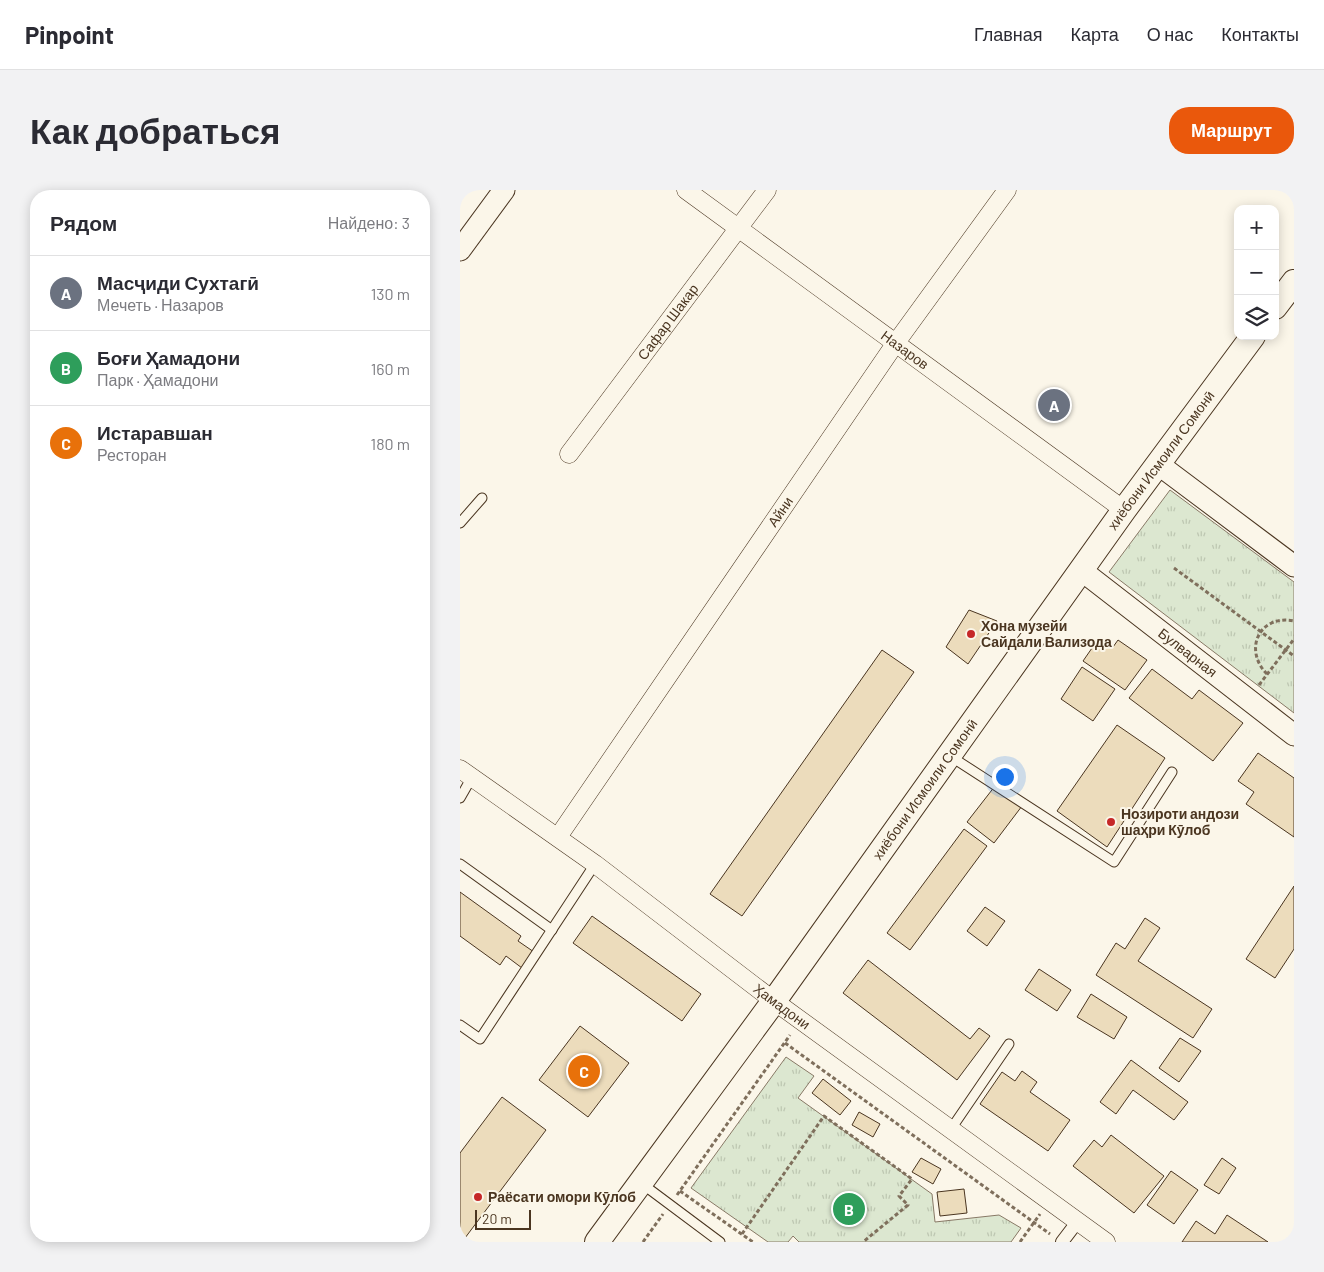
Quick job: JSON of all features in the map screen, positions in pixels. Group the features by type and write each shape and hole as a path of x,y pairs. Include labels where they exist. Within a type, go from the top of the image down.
{"main road":[{"path":"1279,302 1294,282"},
{"name":"хиёбони Исмоили Сомонӣ","path":"597,1242 774,1002 1124,510 1250,340"}],"street":[{"path":"460,250 504,190"},
{"name":"Назаров","path":"686,190 1124,510"},
{"name":"Сафар Шакар","path":"569,454 767,190"},
{"name":"Айни","path":"558,837 895,344 1007,190"},
{"path":"1158,464 1294,566"},
{"name":"Булварная","path":"1081,570 1294,735"},
{"name":"Ҳамадони","path":"466,773 596,864 774,1002 1106,1242"},
{"path":"1057,1240 1078,1221"}],"lane":[{"path":"460,522 482,498"},
{"path":"950,756 1114,862 1172,772"},
{"path":"460,798 466,773"},
{"path":"460,864 552,930"},
{"path":"460,1025 480,1038 596,864"},
{"path":"951,1129 1008,1044"},
{"path":"640,1183 720,1242"}],"path":[{"path":"1174,568 1294,656"},
{"path":"1267,674 1260,668 1256,659 1256,640 1268,625 1276,621 1294,621"},
{"path":"1247,699 1294,639"},
{"path":"643,1242 801,1020"},
{"path":"785,1043 1057,1240"},
{"path":"742,1234 824,1116 912,1179 899,1196 908,1205 863,1242"},
{"path":"680,1191 753,1242"},
{"path":"1020,1242 1049,1201"}],"green space":[{"path":"1170,490 1294,582 1294,713 1109,572"},
{"path":"786,1057 814,1076 798,1098 932,1194 935,1222 999,1215 1021,1228 1011,1242 799,1242 793,1236 788,1242 768,1242 691,1188"}],"building":[{"name":"Хона музейи Сайдали Вализода","path":"969,610 997,621 968,664 946,647"},
{"path":"1099,638 1113,647 1118,640 1147,660 1125,690 1083,661"},
{"path":"882,650 914,672 742,916 710,894"},
{"path":"1082,667 1115,689 1093,721 1061,699"},
{"path":"1152,669 1192,699 1199,690 1243,723 1213,761 1129,698"},
{"path":"1117,725 1165,758 1107,847 1057,811"},
{"path":"1258,753 1294,778 1294,837 1246,804 1254,792 1238,781"},
{"path":"995,786 1022,806 994,843 967,822"},
{"path":"964,829 987,846 910,950 887,933"},
{"path":"1294,886 1294,949 1275,978 1246,959"},
{"path":"460,892 521,936 518,941 534,952 522,968 506,956 500,965 460,936"},
{"path":"985,907 1005,921 987,946 967,931"},
{"path":"592,916 701,994 682,1021 573,943"},
{"path":"1145,918 1160,928 1138,961 1212,1009 1193,1038 1096,975 1116,943 1125,949"},
{"path":"868,960 970,1039 979,1028 990,1036 957,1080 843,993"},
{"path":"1039,969 1071,990 1057,1011 1025,990"},
{"path":"1091,994 1127,1017 1114,1039 1077,1017"},
{"path":"580,1026 629,1063 588,1117 539,1080"},
{"path":"1180,1038 1201,1051 1179,1082 1159,1068"},
{"path":"1131,1060 1188,1102 1174,1120 1133,1090 1116,1114 1100,1102"},
{"path":"1022,1071 1037,1082 1030,1092 1070,1120 1048,1151 980,1104 1002,1072 1015,1081"},
{"path":"823,1079 851,1101 840,1115 812,1093"},
{"name":"Раёсати омори Кӯлоб","path":"502,1097 546,1130 462,1242 460,1242 460,1153"},
{"path":"859,1112 880,1124 873,1137 852,1125"},
{"path":"1111,1135 1164,1176 1134,1213 1073,1166 1094,1140 1102,1147"},
{"path":"921,1158 941,1169 933,1184 912,1172"},
{"path":"1222,1158 1236,1168 1219,1194 1204,1185"},
{"path":"1171,1171 1198,1190 1174,1224 1147,1205"},
{"path":"964,1189 967,1213 940,1216 937,1192"},
{"path":"1227,1215 1268,1242 1182,1242 1196,1221 1215,1234"}],"place":[{"name":"Масҷиди Сухтагӣ","path":"1054,405"},
{"name":"Хона музейи Сайдали Вализода","path":"971,634"},
{"name":"Нозироти андози шаҳри Кӯлоб","path":"1111,822"},
{"name":"Истаравшан","path":"584,1071"},
{"name":"Раёсати омори Кӯлоб","path":"478,1197"},
{"name":"Боғи Ҳамадони","path":"849,1209"}]}
